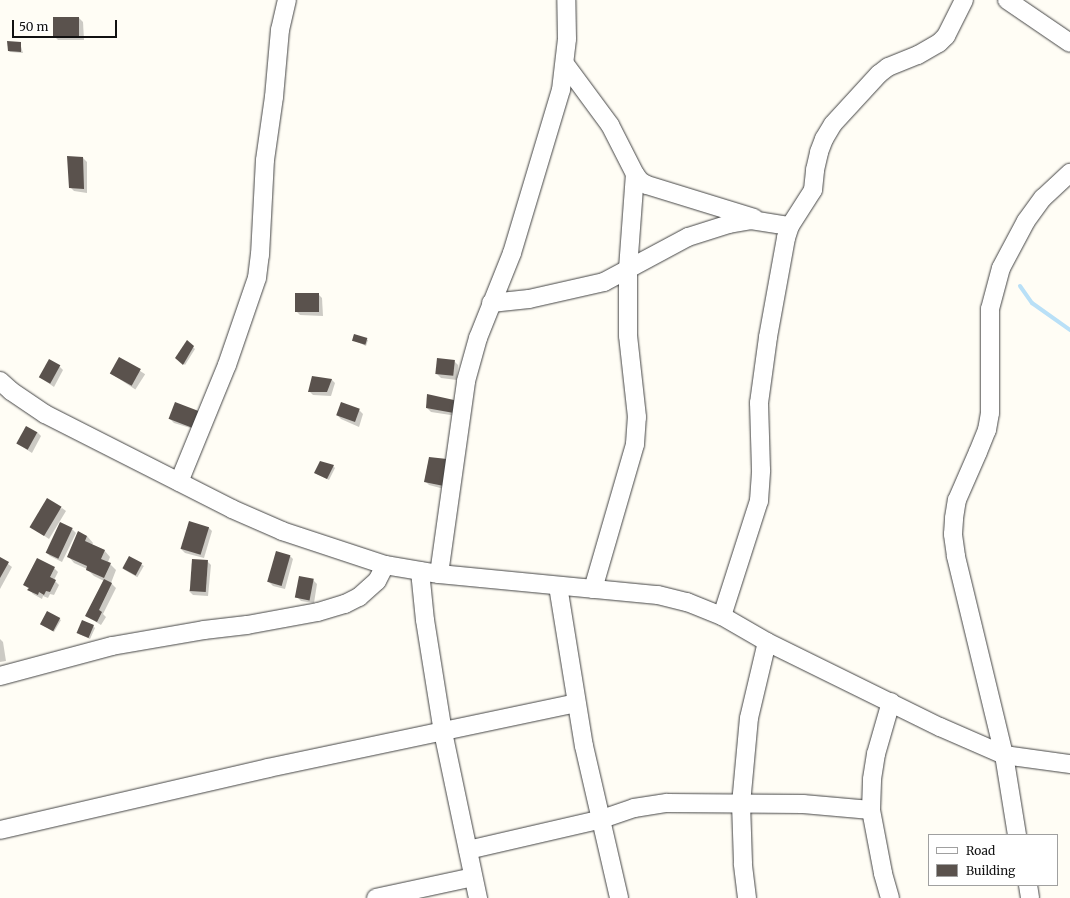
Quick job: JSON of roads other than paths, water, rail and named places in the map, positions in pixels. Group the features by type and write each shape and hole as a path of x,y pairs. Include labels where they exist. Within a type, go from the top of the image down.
{"street":[{"path":"179,482 227,364 257,278 260,255 265,160 274,97 280,30 287,0"},
{"path":"439,574 466,381 478,338 512,253 561,90 567,39 566,0"},
{"path":"722,616 759,501 761,470 759,403 768,336 786,238 790,226 812,190 819,152 824,139 833,124 888,67 918,55 939,43 946,36 964,0"},
{"path":"1007,0 1070,43"},
{"path":"565,64 610,125 634,174 647,185 763,221 790,226"},
{"path":"1017,834 1004,755 956,556 953,534 954,518 957,500 984,437 990,414 990,310 1001,268 1026,221 1043,198 1070,173"},
{"path":"593,589 634,444 637,417 628,336 628,269 634,174"},
{"path":"491,303 529,299 604,282 688,237 740,221 763,221"},
{"path":"0,380 11,391 45,414 232,509 282,530 385,565 439,574 658,595 687,602 722,616 767,642 940,727 1004,755 1070,764"},
{"path":"0,676 112,646 204,630 247,625 318,612 345,604 365,593 377,581 385,565"},
{"path":"420,571 425,620 443,732 478,898"},
{"path":"558,586 584,746 619,898"},
{"path":"747,898 743,864 741,804 748,718 767,642"},
{"path":"890,898 883,873 871,810 872,779 875,760 891,702"},
{"path":"0,830 261,769 576,703"},
{"path":"468,850 602,819 634,808 667,803 803,804 871,810"},
{"path":"376,898 474,877"},
{"path":"1028,886 1030,898"}],"waterway":[{"path":"1020,286 1032,303 1070,330"}]}
